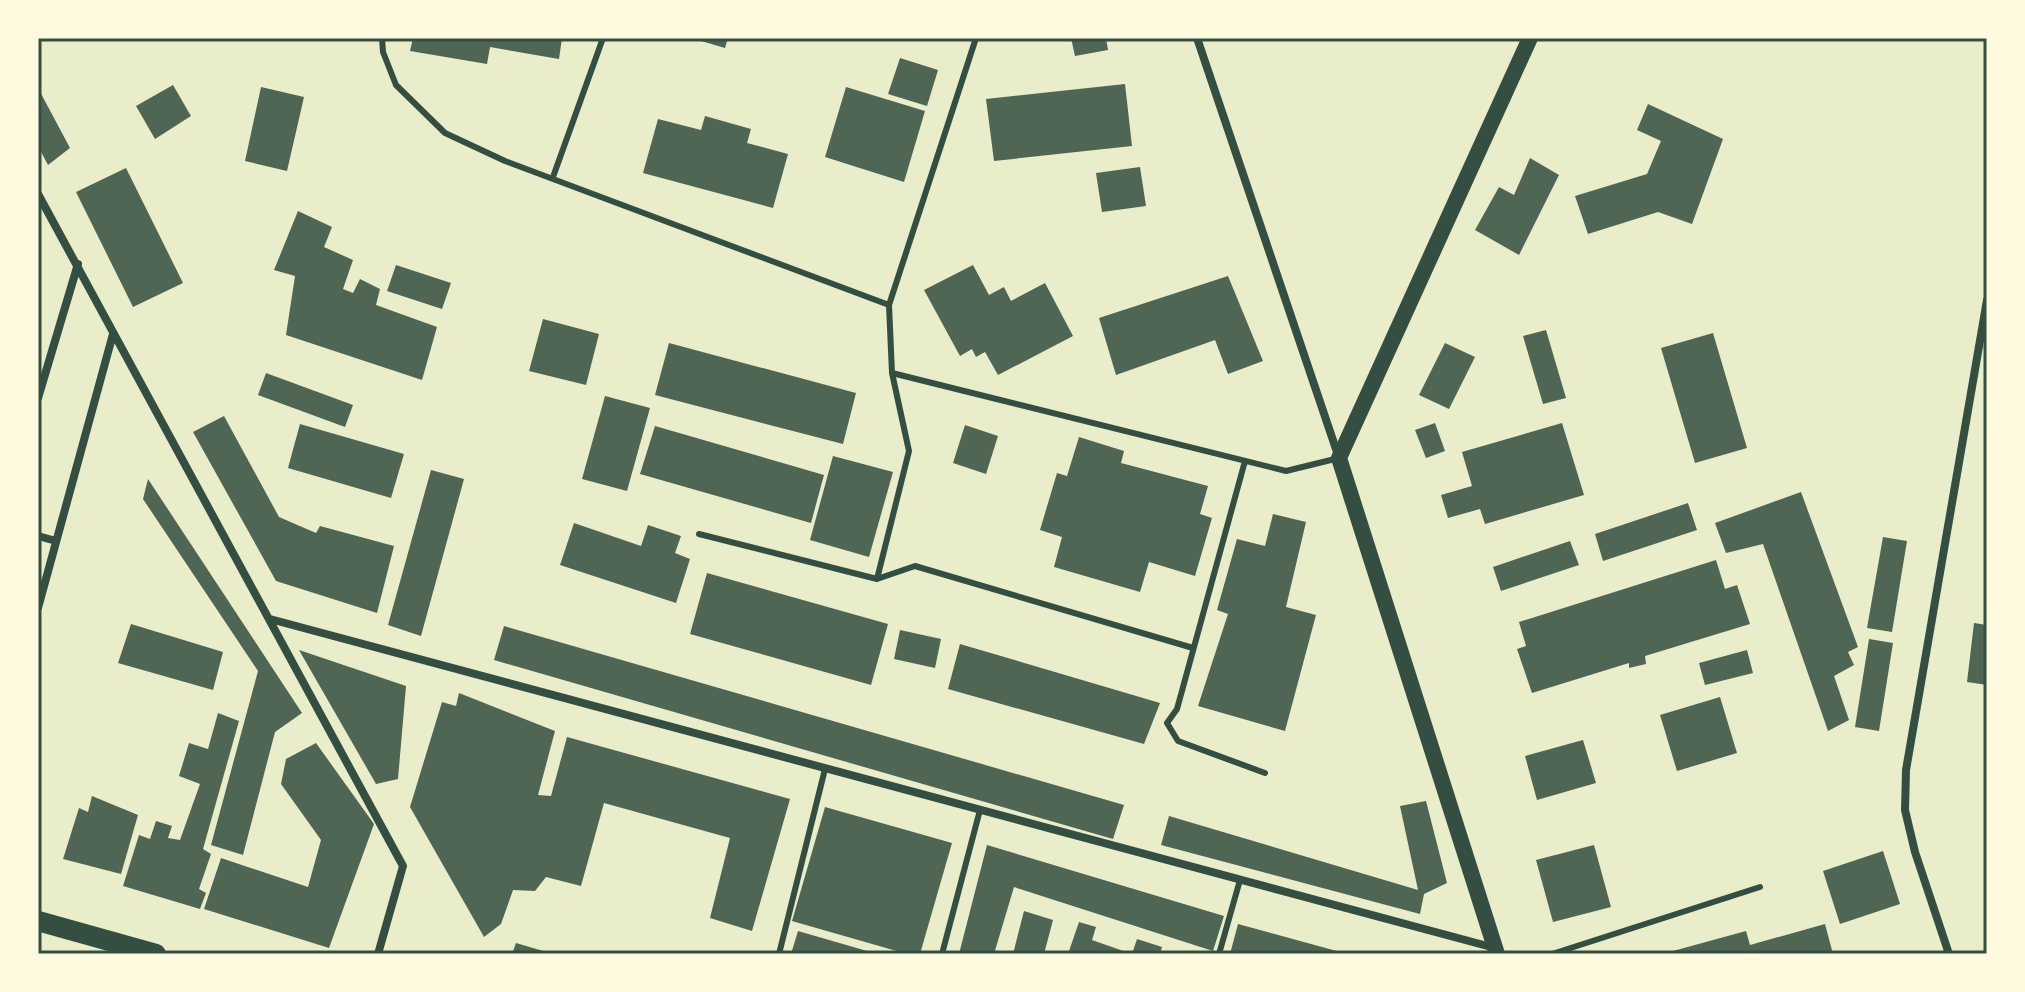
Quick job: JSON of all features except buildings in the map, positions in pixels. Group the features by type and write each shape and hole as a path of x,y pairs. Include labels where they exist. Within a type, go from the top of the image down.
{"main road":[{"path":"1496,951 1339,458 1530,38"},
{"path":"38,921 156,954"}],"street":[{"path":"1197,38 1339,458"},
{"path":"38,194 403,866 378,954"},
{"path":"38,398 78,264"},
{"path":"1949,954 1915,852 1905,810 1906,770 1987,300"},
{"path":"38,608 113,334"},
{"path":"38,536 56,541"},
{"path":"270,619 1496,951"}],"lane":[{"path":"382,38 383,52 396,85 445,133 505,161 889,305"},
{"path":"553,177 603,38"},
{"path":"877,579 909,451 892,373 889,305 976,38"},
{"path":"892,373 1286,471 1339,458"},
{"path":"1245,461 1177,709 1167,723 1178,741 1265,773"},
{"path":"699,534 877,579 915,566 1193,648"},
{"path":"779,954 825,769"},
{"path":"942,954 980,810"},
{"path":"1219,954 1240,880"},
{"path":"1552,954 1760,887"}]}
